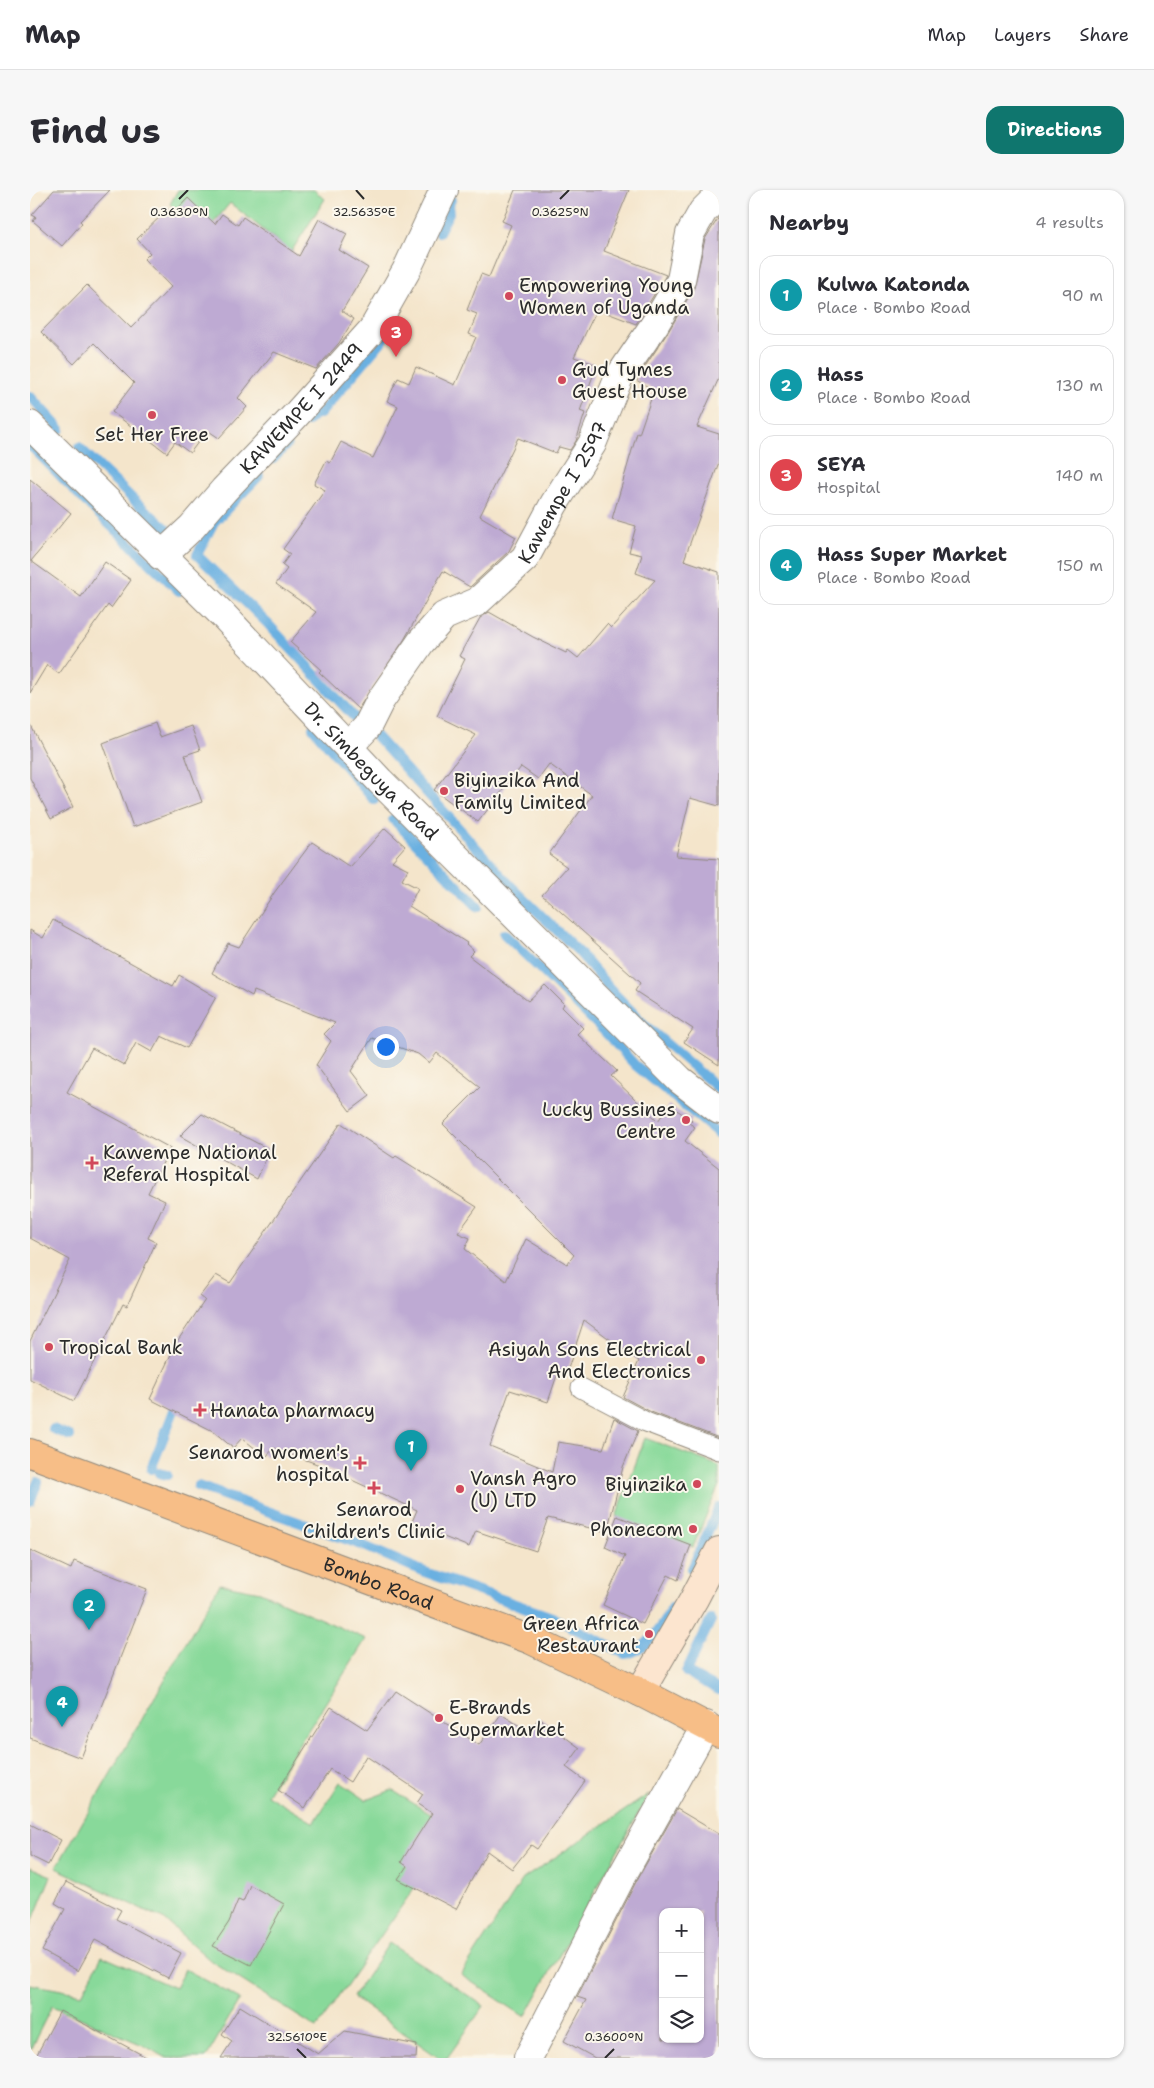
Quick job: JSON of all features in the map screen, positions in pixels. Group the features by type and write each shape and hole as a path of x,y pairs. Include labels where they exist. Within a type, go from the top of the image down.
{"main road":[{"name":"Bombo Road","path":"30,1453 531,1640 713,1729"}],"street":[{"name":"KAWEMPE I 2449","path":"161,556 192,527 373,329 406,271 444,190"},
{"name":"Kawempe I 2597","path":"348,747 367,727 380,701 421,642 444,616 477,602 525,558 554,504 592,444 619,377 655,324 681,280 690,234 703,211 719,195"},
{"name":"Dr. Simbeguya Road","path":"30,425 222,614 348,747 680,1080 719,1110"},
{"path":"640,1692 694,1599 719,1551"},
{"path":"528,2058 619,1881 713,1729"}],"lane":[{"path":"581,1388 646,1422 719,1450"}],"green space":[{"path":"178,190 314,190 325,199 291,252 230,203 202,237 170,204"},
{"path":"645,1438 719,1466 719,1485 693,1547 616,1517"},
{"path":"220,1584 260,1592 366,1639 267,1795 314,1823 340,1782 366,1800 392,1790 440,1820 453,1832 317,2028 211,1961 165,1920 56,1868"},
{"path":"649,1794 525,2017 461,1975 523,1879"},
{"path":"30,1867 51,1876 30,1927"},
{"path":"389,1943 484,2006 447,2058 439,2058 353,1997"},
{"path":"102,1956 175,1988 185,1969 240,1999 206,2058 167,2058 145,2046 52,2006 30,2050 30,1984 82,1994"}],"building":[{"path":"54,190 110,190 80,221 82,223 62,246 33,221 36,217 32,215"},
{"path":"515,190 629,190 604,251 666,275 636,324 597,309 574,357 597,365 580,411 585,413 576,441 570,450 559,447 556,453 518,438 480,516 516,537 509,551 470,587 443,571 404,640 358,709 319,672 321,670 290,642 316,612 276,584 287,569 282,565 290,554 283,549 325,490 314,484 326,461 330,463 341,442 373,458 398,406 387,401 398,378 409,383 416,367 455,385 476,337 469,334 477,314 467,310 481,274 489,277 511,225 502,221"},
{"path":"188,198 215,224 222,214 238,225 243,217 299,256 319,219 347,234 339,250 368,268 342,311 354,319 339,343 316,369 274,352 238,398 247,407 219,438 207,430 190,453 175,442 167,453 112,412 134,383 94,343 74,364 41,332 87,285 131,328 171,287 144,259 150,253 137,239 168,209 173,214"},
{"path":"719,217 719,378 697,427 719,434 719,462 684,560 719,572 719,806 690,798 676,856 719,859 719,1065 684,1042 693,1029 635,991 640,983 542,895 567,867 549,854 592,795 549,764 538,779 521,767 478,822 434,790 476,735 437,716 465,659 459,656 480,618 489,612 566,653 568,650 578,658 607,624 611,628 655,580 636,573 642,555 629,552 636,526 612,519 637,433 639,434 654,390 636,380 694,288 705,239"},
{"path":"30,479 71,513 31,561 81,597 105,562 131,580 111,608 108,605 59,674 47,665 30,693"},
{"path":"155,723 160,737 191,726 200,750 185,755 202,802 133,827 103,743"},
{"path":"30,724 73,807 51,819 30,778"},
{"path":"385,828 405,846 392,861 408,869 402,880 418,888 409,906 467,943 474,951 469,956 528,1001 545,985 564,1004 562,1007 583,1028 577,1034 617,1071 611,1076 658,1121 669,1105 692,1120 689,1123 695,1127 685,1141 719,1168 719,1438 651,1412 623,1397 639,1361 584,1320 566,1375 558,1372 548,1402 510,1390 490,1446 552,1472 558,1442 603,1449 614,1418 638,1431 623,1467 607,1532 548,1518 536,1551 476,1531 469,1547 411,1524 417,1510 317,1464 274,1448 266,1457 242,1438 233,1448 213,1431 150,1399 172,1349 205,1300 200,1296 216,1275 230,1283 341,1123 394,1158 396,1156 477,1207 458,1233 470,1238 465,1249 506,1281 526,1239 567,1264 574,1255 443,1124 480,1087 437,1053 429,1063 418,1054 372,1038 351,1071 370,1096 350,1111 316,1065 331,1041 324,1034 335,1023 254,991 252,996 212,973 228,943 239,947 274,893 312,842 350,867"},
{"path":"53,920 173,986 179,975 216,997 187,1048 161,1036 152,1052 136,1043 124,1065 92,1048 67,1092 170,1148 148,1193 165,1201 148,1238 156,1242 127,1306 123,1304 74,1401 30,1379 30,1341 70,1260 30,1238 30,930 43,938"},
{"path":"202,1114 270,1150 257,1179 180,1136"},
{"path":"617,1516 691,1545 678,1580 668,1575 643,1624 603,1605 625,1556 605,1547"},
{"path":"30,1550 71,1569 74,1561 147,1589 81,1758 30,1738"},
{"path":"396,1691 479,1745 501,1714 529,1732 539,1718 580,1748 566,1767 585,1781 537,1849 531,1845 512,1869 487,1851 456,1909 398,1879 407,1866 401,1862 432,1813 417,1803 423,1794 366,1756 350,1782 330,1769 305,1808 278,1790 331,1707 367,1730"},
{"path":"677,1809 719,1834 719,2058 595,2058 564,2041 586,2000 577,1997 637,1880"},
{"path":"30,1824 61,1840 48,1865 30,1856"},
{"path":"66,1882 121,1910 116,1919 181,1953 168,1978 95,1940 78,1971 42,1951 65,1909 55,1903"},
{"path":"250,1885 284,1904 251,1965 213,1946 229,1922 238,1900 243,1902"},
{"path":"240,2006 318,2054 345,2031 417,2045 416,2058 221,2058 232,2041 222,2034"},
{"path":"60,2011 148,2058 35,2058"}],"waterway":[{"path":"439,232 449,213 448,205 451,200"},
{"path":"307,422 315,414 320,414 382,341 389,327"},
{"path":"30,396 60,429"},
{"path":"273,459 287,444"},
{"path":"30,445 87,503 179,591"},
{"path":"79,447 166,528"},
{"path":"259,476 214,522 197,555 268,624 356,719"},
{"path":"313,728 374,800"},
{"path":"373,733 511,886 578,951 612,991 646,1026 719,1089"},
{"path":"393,819 478,907"},
{"path":"504,934 603,1030 635,1065 719,1134"},
{"path":"151,1469 179,1398"},
{"path":"53,1429 70,1436"},
{"path":"159,1473 167,1475"},
{"path":"30,1501 38,1482"},
{"path":"198,1486 362,1545 422,1571 552,1617 625,1654 641,1648 648,1642 673,1607"},
{"path":"692,1569 719,1507"},
{"path":"711,1620 686,1672 719,1690"}],"place":[{"name":"Empowering Young Women of Uganda","path":"509,296"},
{"name":"SEYA","path":"396,357"},
{"name":"Gud Tymes Guest House","path":"562,380"},
{"name":"Set Her Free","path":"152,415"},
{"name":"Biyinzika And Family Limited","path":"444,791"},
{"name":"Lucky Bussines Centre","path":"686,1120"},
{"name":"Kawempe National Referal Hospital","path":"92,1163"},
{"name":"Tropical Bank","path":"49,1347"},
{"name":"Asiyah Sons Electrical And Electronics","path":"701,1360"},
{"name":"Hanata pharmacy","path":"200,1410"},
{"name":"Senarod women's hospital","path":"360,1463"},
{"name":"Kulwa Katonda","path":"411,1471"},
{"name":"Biyinzika","path":"697,1484"},
{"name":"Senarod Children's Clinic","path":"374,1488"},
{"name":"Vansh Agro (U) LTD","path":"460,1489"},
{"name":"Phonecom","path":"693,1529"},
{"name":"Hass","path":"89,1630"},
{"name":"Green Africa Restaurant","path":"649,1634"},
{"name":"E-Brands Supermarket","path":"439,1718"},
{"name":"Hass Super Market","path":"62,1727"}]}
